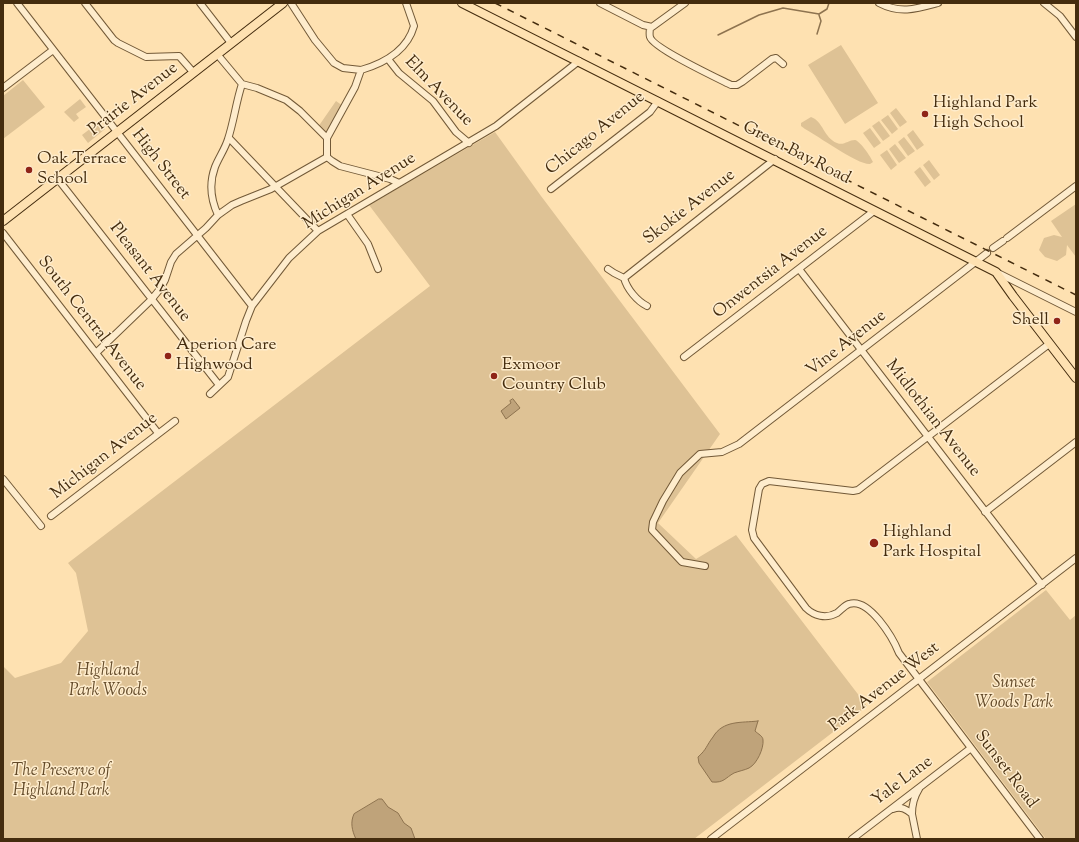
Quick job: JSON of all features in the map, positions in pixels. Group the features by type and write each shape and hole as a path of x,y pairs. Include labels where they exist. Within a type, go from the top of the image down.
{"main road":[{"name":"Prairie Avenue","path":"3,220 283,3"},
{"name":"Green Bay Road","path":"462,3 775,159 874,211 996,272 1076,378"}],"street":[{"name":"High Street","path":"17,3 252,306"},
{"path":"85,3 118,43 146,57 178,56 193,72"},
{"path":"200,3 231,43"},
{"path":"292,3 315,40 334,63 343,68 362,70 388,59 401,50 408,41 414,26 406,3"},
{"path":"600,3 643,25 650,27 654,27 685,3"},
{"path":"879,3 900,10 919,8 938,3"},
{"path":"1044,3 1055,7 1076,37"},
{"path":"650,27 650,36 658,45 683,61 731,85 737,85 742,82 772,59 776,58 783,64"},
{"path":"3,88 52,50"},
{"path":"218,54 242,84 257,88 286,100 327,138"},
{"name":"Elm Avenue","path":"388,59 399,73 433,101 456,132 469,143"},
{"name":"Michigan Avenue","path":"210,394 228,377 252,306 290,258 318,231 496,126 579,61"},
{"path":"327,157 327,138 355,87 362,70"},
{"path":"218,215 212,196 212,180 216,166 224,152 229,138 242,84"},
{"name":"Chicago Avenue","path":"551,189 650,112 658,101"},
{"path":"229,138 318,231"},
{"path":"96,353 151,300 165,280 171,262 176,254 218,215 241,201 276,186 327,157"},
{"path":"327,157 340,166 390,179 399,183"},
{"name":"Skokie Avenue","path":"624,278 775,159"},
{"name":"Pleasant Avenue","path":"57,178 219,386"},
{"path":"993,248 1076,186"},
{"name":"Onwentsia Avenue","path":"684,357 874,211"},
{"path":"347,214 368,244 378,269"},
{"name":"South Central Avenue","path":"3,233 158,434"},
{"name":"Vine Avenue","path":"705,566 682,562 652,530 653,522 663,501 680,473 700,454 722,452 739,444 987,253"},
{"path":"608,269 624,278 628,287 641,303 647,306"},
{"name":"Midlothian Avenue","path":"799,269 1042,585"},
{"path":"996,272 1076,312"},
{"path":"928,437 1049,344"},
{"name":"Michigan Avenue","path":"51,516 175,421"},
{"name":"Sunset Road","path":"928,437 858,490 853,491 769,481 762,484 759,489 752,530 754,538 812,614 827,617 849,604 860,603 866,606 874,614 894,642 899,653 1040,839"},
{"path":"985,512 1076,442"},
{"path":"3,479 41,526"},
{"name":"Park Avenue West","path":"711,839 1076,558"},
{"name":"Yale Lane","path":"852,839 971,748"},
{"path":"917,839 912,814 914,800 920,788"},
{"path":"891,810 899,807 912,814"}],"green space":[{"path":"841,45 878,103 845,124 808,65"},
{"path":"23,80 45,107 3,139 3,96"},
{"path":"80,99 86,107 76,114 79,118 74,122 64,112"},
{"path":"336,101 343,106 328,131 324,132 318,127"},
{"path":"896,108 907,122 900,127 890,113"},
{"path":"888,115 898,129 892,134 881,120"},
{"path":"811,117 818,122 833,141 842,144 855,140 860,143 873,162 870,164 857,160 838,150 801,126 801,123"},
{"path":"879,121 890,136 883,141 872,126"},
{"path":"99,122 105,129 88,143 82,135"},
{"path":"870,128 881,143 874,148 863,133"},
{"path":"913,130 924,145 917,150 907,135"},
{"name":"Exmoor Country Club","path":"495,132 541,196 720,434 658,523 696,559 736,535 867,706 694,839 3,839 3,666 15,678 61,663 88,631 76,573 68,563 430,286 369,205"},
{"path":"904,137 915,151 908,156 898,142"},
{"path":"895,144 906,158 899,163 889,149"},
{"path":"887,150 897,165 891,170 880,155"},
{"path":"929,160 940,175 934,180 923,165"},
{"path":"920,167 931,182 925,187 914,172"},
{"path":"1076,204 1076,257 1067,245 1066,255 1057,261 1045,257 1039,250 1044,238 1054,235 1062,237 1051,221"},
{"name":"Sunset Woods Park","path":"1046,590 1070,620 1076,615 1076,839 1046,839 927,682"}],"shaded area":[{"path":"513,399 520,408 506,419 501,411 511,403 510,401"},
{"path":"758,721 755,731 762,737 763,743 755,763 749,768 734,773 722,781 712,782 699,763 698,757 705,750 717,732 727,725 739,722"},
{"path":"379,799 382,799 388,807 398,813 404,823 411,828 415,839 356,839 352,826 354,814"}],"waterway":[{"path":"718,35 759,15 783,8 819,14 827,9 829,3"},
{"path":"817,34 821,21 819,15"}],"railway":[{"path":"495,3 1076,295"}],"place":[{"name":"Highland Park High School","path":"925,114"},
{"name":"Oak Terrace School","path":"29,170"},
{"name":"Shell","path":"1057,321"},
{"name":"Aperion Care Highwood","path":"168,356"},
{"name":"Exmoor Country Club","path":"494,376"},
{"name":"Highland Park Hospital","path":"874,543"}],"park label":[{"name":"Highland Park Woods","path":"108,682"},
{"name":"The Preserve of Highland Park","path":"61,782"}]}
